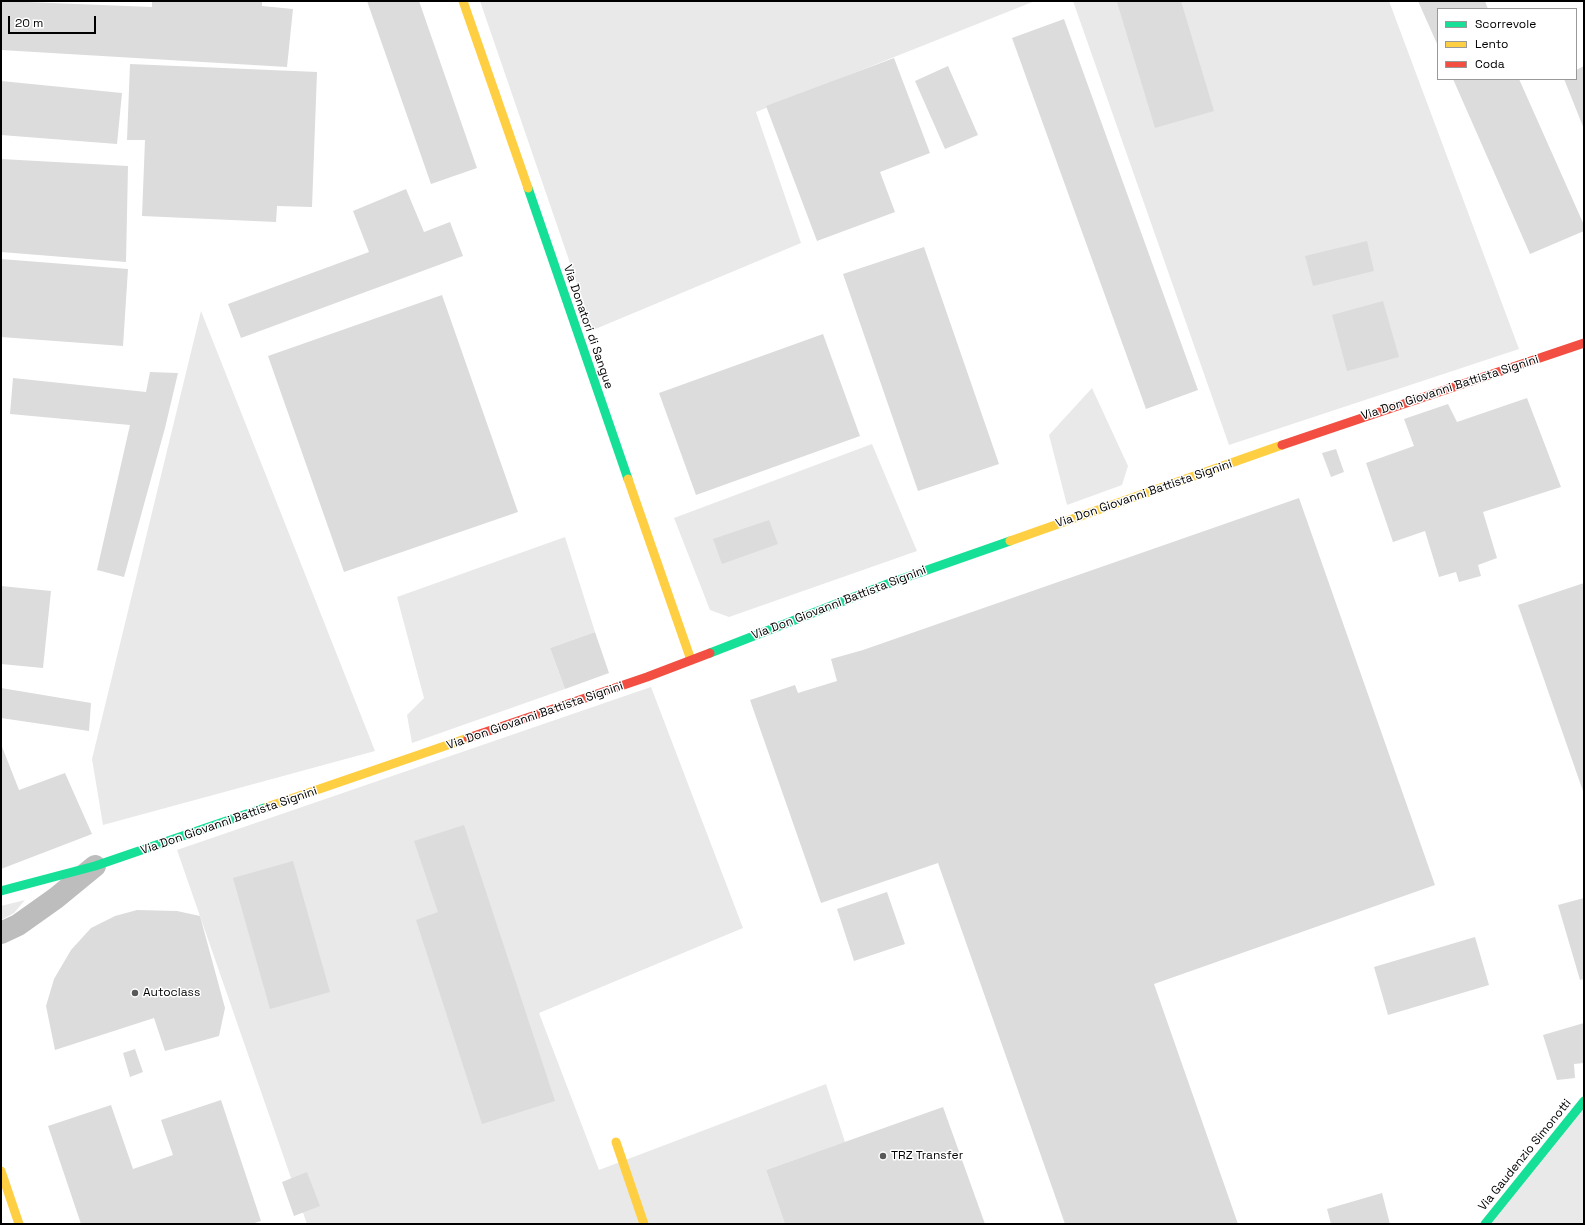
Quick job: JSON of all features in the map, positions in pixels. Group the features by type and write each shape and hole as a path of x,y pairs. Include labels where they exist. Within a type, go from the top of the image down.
{"street":[{"name":"Via Donatori di Sangue","path":"463,1 691,660"},
{"name":"Via Don Giovanni Battista Signini","path":"1,891 95,866 580,700 691,660 898,580 1365,416 1584,343"},
{"name":"Via Don Giovanni Battista Signini","path":"1,933 18,925 56,898 95,866"},
{"name":"Via Gaudenzio Simonotti","path":"1485,1224 1584,1101"},
{"path":"616,1142 644,1224"},
{"path":"1,1171 19,1224"}],"shaded area":[{"path":"480,1 1035,1 756,112 801,243 593,330"},
{"path":"1073,1 1389,1 1519,349 1229,445"},
{"path":"201,311 375,751 103,825 92,759"},
{"path":"1092,388 1128,466 1122,485 1067,505 1049,435"},
{"path":"872,444 917,551 729,617 710,610 674,518"},
{"path":"565,537 595,632 550,648 565,689 412,743 407,715 424,698 397,597"},
{"path":"651,687 743,928 539,1013 599,1170 826,1084 845,1142 766,1170 785,1224 307,1224 177,850"},
{"path":"25,900 14,913 1,920 1,906"},
{"path":"1584,1101 1584,1224 1485,1224"}],"building":[{"path":"1,1 152,7 152,1 262,1 262,6 293,9 287,67 1,50"},
{"path":"367,1 419,1 477,168 431,184"},
{"path":"1181,1 1214,111 1155,128 1117,2"},
{"path":"1418,1 1485,1 1488,8 1437,8 1437,44"},
{"path":"1064,19 1198,390 1146,409 1012,38"},
{"path":"894,58 930,153 880,172 895,212 817,241 766,106"},
{"path":"130,64 317,72 312,207 277,206 276,222 142,216 145,140 127,140"},
{"path":"948,66 978,135 945,149 915,81"},
{"path":"1584,66 1584,129 1564,80 1577,80 1577,70"},
{"path":"1453,80 1519,80 1584,225 1584,231 1530,254"},
{"path":"1,81 122,93 117,144 1,135"},
{"path":"1,159 128,166 126,262 1,252"},
{"path":"406,189 424,232 450,222 463,256 241,338 228,304 369,252 353,211"},
{"path":"1367,241 1374,271 1313,286 1305,256"},
{"path":"924,247 999,464 918,491 843,274"},
{"path":"1,259 128,269 123,346 1,337"},
{"path":"442,295 518,512 344,572 268,356"},
{"path":"1383,301 1399,357 1347,371 1332,315"},
{"path":"823,334 860,436 696,495 659,393"},
{"path":"150,372 178,373 165,428 124,577 97,570 130,425 10,414 13,378 146,392"},
{"path":"1527,398 1561,487 1483,512 1497,558 1478,565 1481,576 1459,582 1456,572 1439,577 1425,531 1393,542 1366,463 1414,446 1404,419 1448,404 1457,422"},
{"path":"1336,449 1344,472 1331,477 1322,453"},
{"path":"1299,498 1435,885 1154,984 1238,1224 1065,1224 938,863 821,903 750,700 795,685 798,693 837,681 831,659 863,650"},
{"path":"769,520 778,544 722,564 713,539"},
{"path":"1584,583 1584,794 1518,605"},
{"path":"1,586 51,591 43,668 1,664"},
{"path":"595,632 609,673 565,689 550,648"},
{"path":"1,688 91,703 89,731 1,718"},
{"path":"1,744 19,790 65,773 92,834 1,869"},
{"path":"464,825 555,1101 482,1124 416,920 438,912 414,841"},
{"path":"293,861 330,992 270,1009 233,878"},
{"path":"887,892 905,944 854,961 837,909"},
{"path":"1584,898 1584,979 1580,980 1558,905"},
{"name":"Autoclass","path":"137,910 177,911 200,916 225,1008 219,1036 165,1051 154,1018 55,1050 46,1006 54,979 71,950 91,928 115,916"},
{"path":"1475,937 1489,985 1388,1015 1374,967"},
{"path":"1584,1023 1584,1063 1574,1064 1575,1078 1557,1080 1543,1035"},
{"path":"135,1049 143,1072 130,1077 123,1053"},
{"path":"221,1100 261,1221 251,1224 81,1224 48,1126 111,1105 133,1169 173,1155 161,1120"},
{"name":"TRZ Transfer","path":"943,1107 985,1224 785,1224 766,1170"},
{"path":"307,1172 320,1206 294,1216 282,1182"},
{"path":"1382,1193 1390,1224 1331,1224 1327,1209"}],"traffic: fast":[{"path":"528,188 628,479"},
{"path":"710,653 890,583 1010,541"},
{"path":"1,891 95,866 267,807"},
{"path":"1485,1224 1584,1101"}],"traffic: slow":[{"path":"463,1 528,188"},
{"path":"1010,541 1282,445"},
{"path":"628,479 691,660"},
{"path":"267,807 468,738"},
{"path":"616,1142 644,1224"},
{"path":"1,1171 19,1224"}],"traffic: jam":[{"path":"1282,445 1584,343"},
{"path":"468,738 647,677 710,653"}],"place":[{"name":"Autoclass","path":"135,993"},
{"name":"TRZ Transfer","path":"883,1156"}]}
